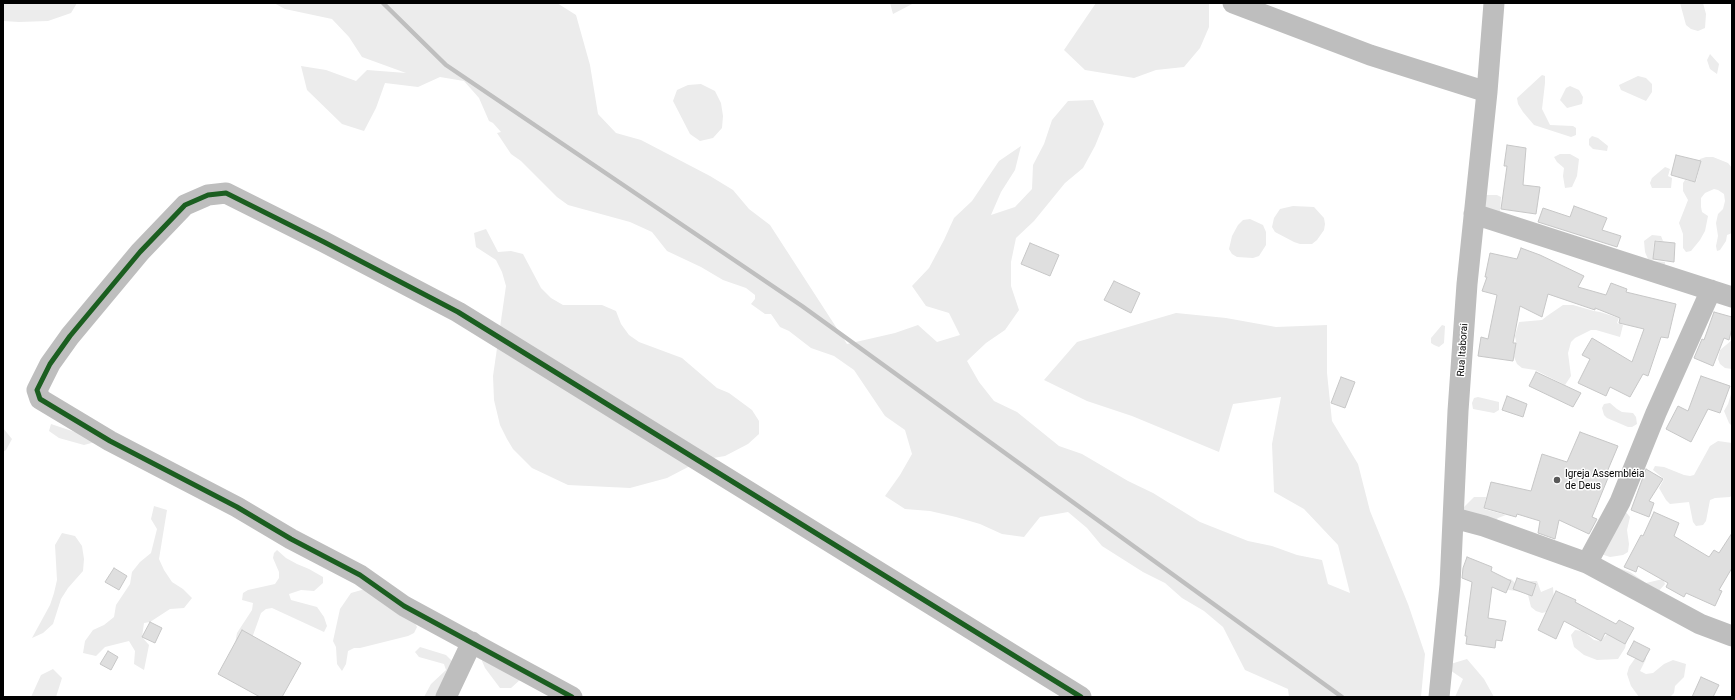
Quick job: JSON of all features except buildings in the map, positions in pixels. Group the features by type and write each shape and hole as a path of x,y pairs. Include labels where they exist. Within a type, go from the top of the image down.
{"street":[{"path":"1233,3 1370,55 1488,92"},
{"name":"Rua Itaborai","path":"1439,697 1450,585 1458,411 1474,214 1488,92 1494,3"},
{"path":"572,697 404,606 360,575 291,539 237,507 110,441 40,399 37,390 50,364 70,336 140,252 185,205 208,195 226,193 458,312 1081,697"},
{"path":"1474,214 1732,297"},
{"path":"1586,563 1620,502 1656,414 1711,290"},
{"path":"1454,518 1484,526 1586,563 1700,624 1732,636"},
{"path":"446,697 472,642"}],"shaded area":[{"path":"3,3 77,3 71,13 48,21 19,22 3,21"},
{"path":"274,3 557,3 576,15 590,65 598,114 616,133 641,140 710,176 733,190 749,209 770,225 847,344 895,333 918,325 937,342 960,335 949,313 926,306 912,286 929,268 954,218 972,201 999,161 1021,146 1015,170 1001,192 991,215 1015,207 1032,189 1033,165 1044,144 1052,120 1068,101 1093,100 1104,124 1095,146 1083,168 1065,183 1034,221 1016,238 1011,262 1011,286 1019,310 1005,330 986,343 967,361 979,382 994,401 1017,412 1059,446 1082,454 1128,481 1153,493 1200,522 1248,541 1272,546 1297,555 1322,560 1328,584 1350,593 1338,545 1304,509 1274,492 1272,444 1281,397 1233,404 1219,452 1132,416 1087,401 1044,380 1077,342 1176,313 1226,318 1276,327 1327,325 1327,373 1332,421 1358,464 1370,511 1408,604 1425,654 1421,697 1289,697 1288,689 1245,670 1223,627 1204,611 1182,598 1165,583 1143,572 1102,546 1087,528 1068,512 1040,517 1024,537 1002,534 980,524 956,517 930,511 905,509 885,496 900,475 912,454 905,430 885,416 854,370 834,356 811,348 789,331 780,327 771,314 765,314 751,304 755,299 755,295 746,288 723,280 701,267 667,251 652,232 630,222 568,205 557,197 521,161 511,154 497,133 501,132 493,123 489,121 479,98 464,81 440,77 418,87 385,83 376,108 364,131 342,124 307,90 301,66 326,70 356,81 367,70 406,73 362,57 349,37 332,19 285,9"},
{"path":"890,3 914,3 893,14"},
{"path":"1096,3 1209,3 1209,27 1200,48 1184,67 1156,70 1134,78 1085,70 1064,50"},
{"path":"1680,3 1703,3 1706,14 1705,28 1698,31 1691,29 1686,25"},
{"path":"1710,54 1719,64 1717,74 1710,69 1707,60"},
{"path":"1542,75 1545,76 1545,83 1542,109 1550,125 1573,126 1576,128 1576,135 1571,137 1534,125 1518,104 1517,98"},
{"path":"1638,76 1646,78 1652,84 1652,92 1646,101 1621,90 1619,85"},
{"path":"701,84 715,91 721,103 723,116 722,128 713,138 700,141 690,134 673,101 677,90 688,85"},
{"path":"1570,86 1579,90 1583,97 1582,104 1567,108 1560,100 1566,88"},
{"path":"1592,136 1598,138 1608,146 1607,151 1593,149 1589,145 1589,139"},
{"path":"1560,154 1570,154 1579,159 1577,176 1572,187 1565,188 1563,176 1564,168 1554,157"},
{"path":"1713,157 1728,163 1732,168 1732,233 1727,235 1726,241 1720,250 1717,251 1716,246 1718,236 1716,223 1718,214 1723,209 1725,201 1724,194 1714,189 1705,193 1701,198 1702,212 1708,216 1705,231 1691,251 1686,252 1683,248 1683,234 1679,223 1688,200 1683,191 1683,183 1685,180 1696,182 1701,161 1699,161 1700,159"},
{"path":"1665,167 1670,169 1668,176 1672,178 1671,188 1652,188 1650,183 1652,178"},
{"path":"1483,195 1497,195 1501,197 1500,213 1481,207"},
{"path":"1293,206 1314,207 1324,218 1324,230 1312,244 1300,244 1294,242 1275,232 1272,227 1274,218 1280,209"},
{"path":"1250,219 1263,225 1266,232 1266,245 1259,256 1253,258 1237,257 1232,254 1229,249 1232,236 1238,225 1243,220"},
{"path":"486,229 498,252 511,251 523,254 541,288 551,298 563,305 602,305 616,311 621,324 629,335 639,342 682,358 717,388 729,393 752,410 759,421 759,434 748,444 725,456 713,458 690,466 667,478 630,488 568,485 532,468 513,449 507,439 500,425 494,400 493,376 506,286 502,272 496,260 476,247 474,233"},
{"path":"1652,235 1661,236 1663,241 1654,240 1653,261 1648,259 1645,252 1644,241"},
{"path":"1654,261 1665,262 1665,265"},
{"path":"1563,305 1573,305 1619,318 1617,323 1623,325 1620,337 1591,330 1575,338 1571,342 1568,353 1571,376 1565,385 1535,370 1522,368 1517,364 1514,357 1516,342 1515,336 1519,322 1542,320"},
{"path":"1442,325 1445,326 1444,343 1439,347 1431,343 1431,338"},
{"path":"1732,340 1732,369 1725,368 1720,364 1718,359 1720,350"},
{"path":"1732,391 1732,426 1729,423 1724,411"},
{"path":"1478,397 1499,402 1499,410 1494,413 1473,409 1472,403 1474,398"},
{"path":"1610,403 1622,412 1633,413 1636,417 1637,424 1632,427 1628,427 1607,418 1604,415 1602,408 1604,404"},
{"path":"51,424 87,436 95,442 84,445 59,438 49,431"},
{"path":"3,428 12,439 6,450 3,452"},
{"path":"1718,441 1732,443 1732,495 1730,497 1715,498 1710,500 1706,521 1703,525 1696,526 1693,522 1689,502 1670,504 1659,488 1664,479 1653,470 1655,466 1664,467 1684,475 1694,475 1710,446"},
{"path":"1474,497 1486,497 1484,509 1506,515 1493,522 1461,510"},
{"path":"154,506 167,510 159,559 172,582 183,589 192,598 184,608 170,609 150,622 144,623 142,637 149,645 144,670 134,664 135,651 129,641 105,647 96,656 83,653 85,641 93,630 104,625 114,617 116,605 130,584 132,572 140,562 151,553 157,529 151,519"},
{"path":"1625,511 1630,517 1627,530 1629,544 1628,552 1623,555 1610,557 1598,553"},
{"path":"62,533 75,536 82,546 84,559 83,571 68,588 61,599 53,624 43,633 32,638 50,605 54,593 57,580 55,545"},
{"path":"277,550 286,558 323,577 323,583 314,591 301,590 289,594 291,600 317,607 324,617 327,626 324,632 272,608 266,609 261,613 252,638 235,644 237,633 252,610 253,603 242,600 243,593 248,590 275,584 279,578 279,572 273,558 274,553"},
{"path":"1610,565 1630,572 1646,583 1663,579 1665,584 1657,593"},
{"path":"1505,579 1511,579 1515,583 1521,585 1531,581 1537,581 1541,592 1553,587 1554,600 1550,611 1542,613 1536,611 1531,607 1528,595 1523,592 1502,589"},
{"path":"365,589 414,621 417,627 414,633 408,636 360,648 354,648 348,651 346,664 342,671 337,664 336,647 333,641 340,609 351,593"},
{"path":"1575,630 1583,631 1594,640 1600,641 1609,632 1628,636 1625,648 1618,659 1597,660 1584,655 1574,647 1571,635"},
{"path":"420,647 446,655 455,664 444,697 424,697 431,684 446,670 444,664 419,657 415,652"},
{"path":"1646,653 1646,659 1640,671 1646,674 1653,673 1664,664 1673,660 1686,664 1684,677 1675,686 1674,693 1670,697 1639,697 1631,686 1627,674 1629,667 1636,657"},
{"path":"483,658 521,679 511,688 500,688 485,668 482,661"},
{"path":"1467,659 1484,679 1494,697 1455,697 1463,679 1444,666"},
{"path":"53,669 62,678 56,697 31,697 41,675"}],"waterway":[{"path":"383,3 446,65 802,306 1342,697"}],"cycle path":[{"path":"572,697 404,606 360,575 291,539 237,507 110,441 40,399 37,390 50,364 70,336 140,252 185,205 208,195 226,193 458,312 1081,697"}],"place":[{"name":"Igreja Assembléia de Deus","path":"1557,480"}]}
